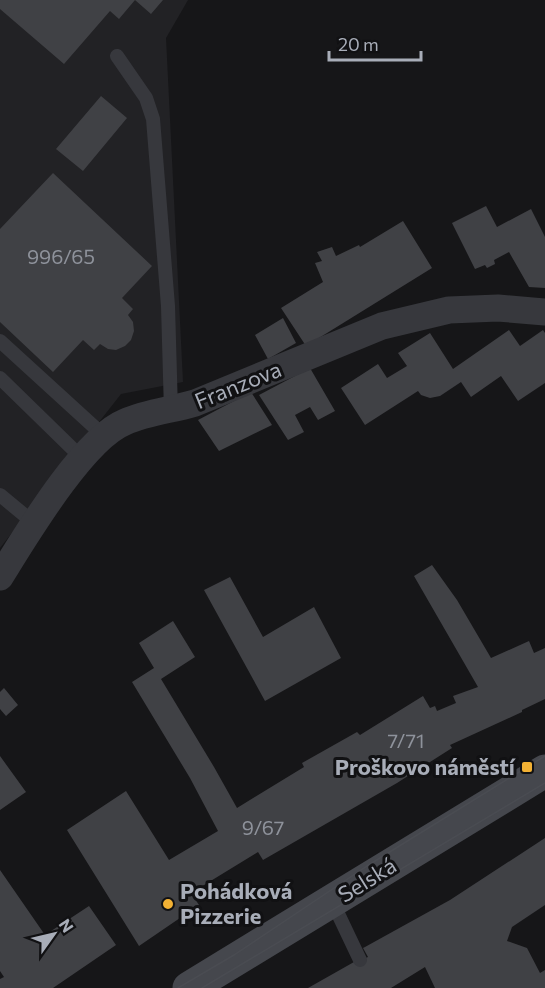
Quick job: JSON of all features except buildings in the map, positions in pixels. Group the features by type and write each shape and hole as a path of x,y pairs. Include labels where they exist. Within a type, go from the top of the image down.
{"main road":[{"name":"Selská","path":"189,988 545,771"}],"street":[{"name":"Franzova","path":"0,577 34,523 82,458 103,435 123,422 195,403 382,326 449,310 498,308 545,312"}],"lane":[{"path":"117,56 146,98 153,119 168,306 171,411"},
{"path":"0,341 103,435"},
{"path":"0,378 82,458"},
{"path":"0,495 34,523"},
{"path":"332,902 360,960"}],"shaded area":[{"path":"0,0 188,0 166,38 183,382 121,394 0,548"}],"tram line":[{"path":"178,988 234,955 367,866 545,756"},
{"path":"202,988 545,783"}],"place":[{"name":"Proškovo náměstí","path":"527,767"},
{"name":"Pohádková Pizzerie","path":"168,904"}]}
